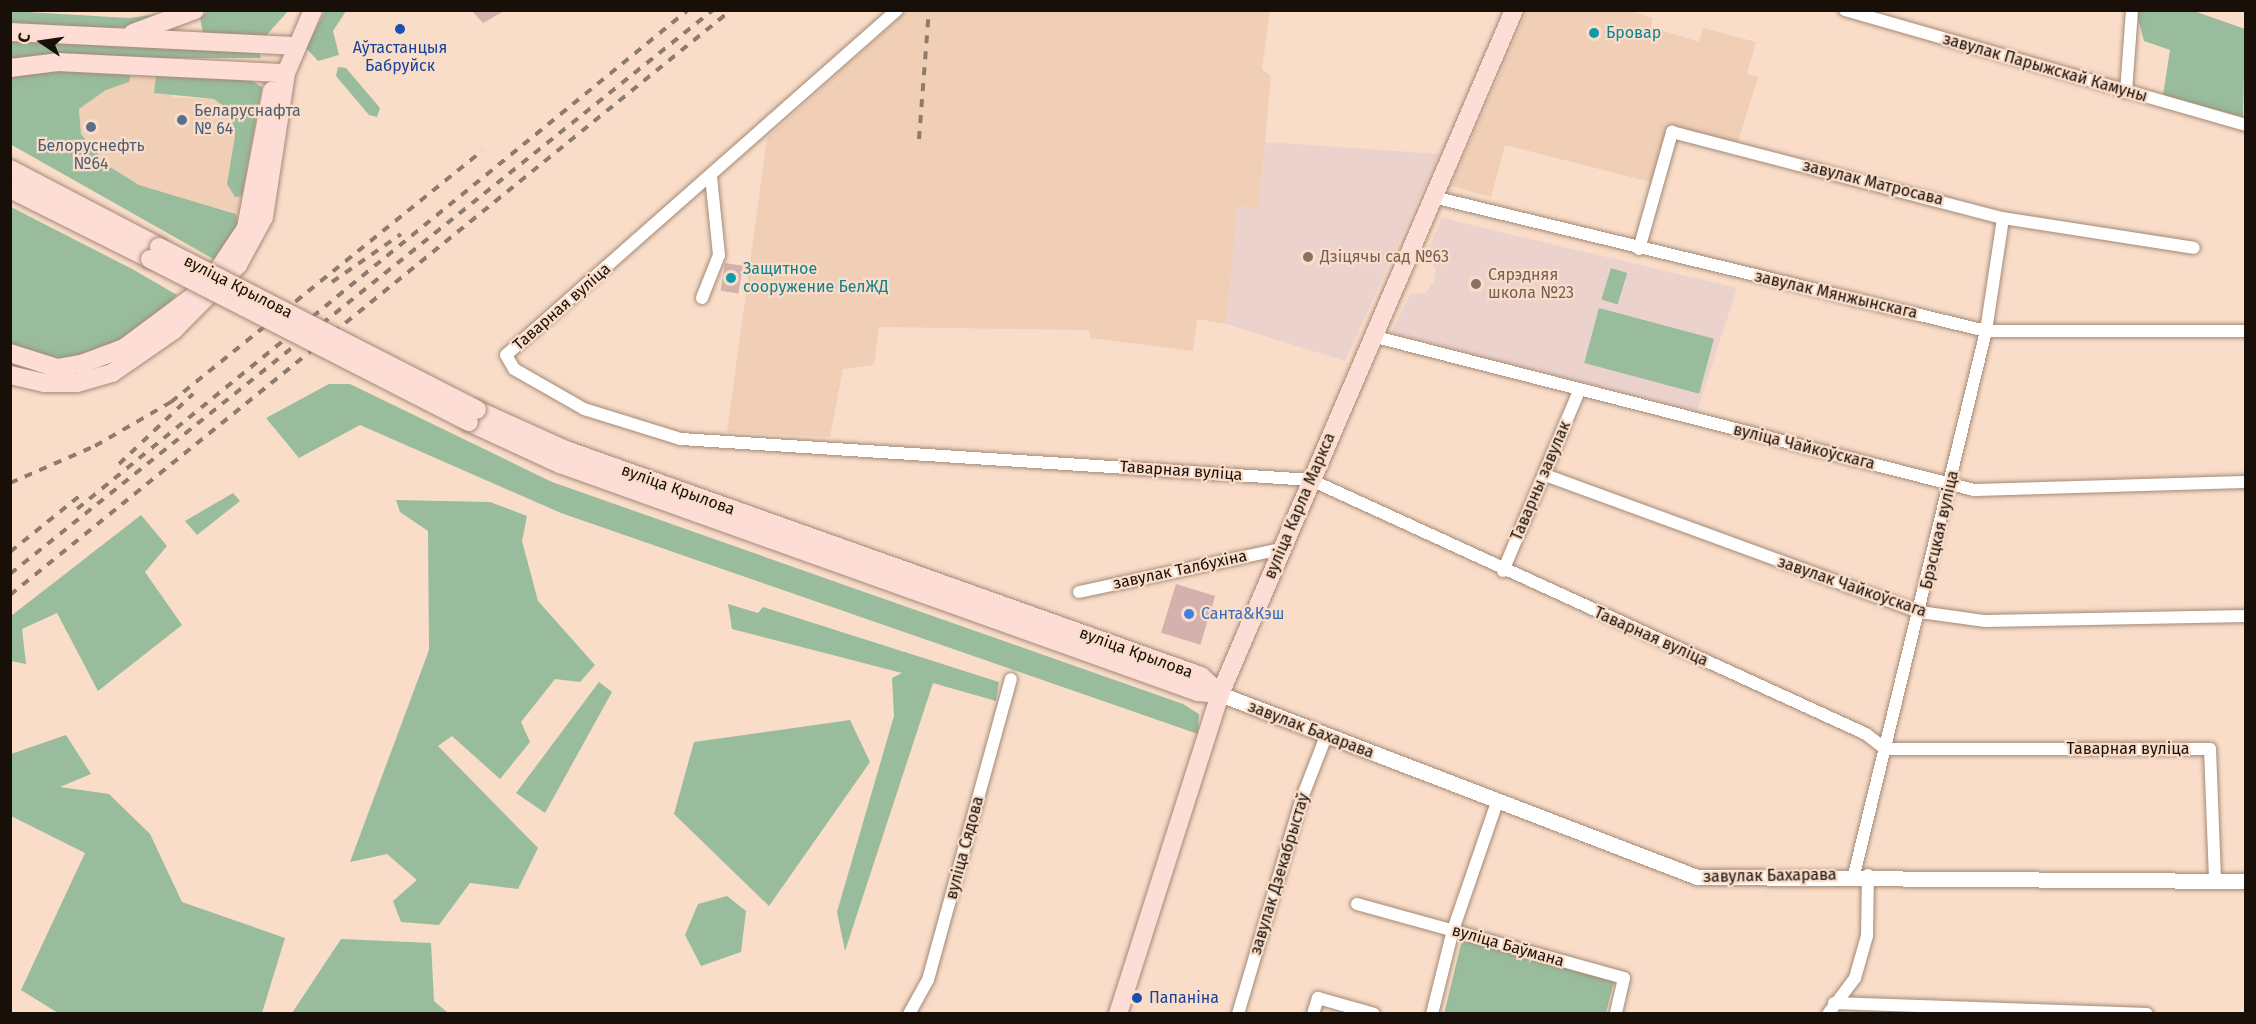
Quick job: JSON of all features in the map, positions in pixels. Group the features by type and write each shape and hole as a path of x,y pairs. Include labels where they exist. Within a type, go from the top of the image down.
{"main road":[{"path":"112,38 168,25 195,10"},
{"path":"10,353 57,368 84,363 124,348 201,291 246,228 281,72 302,10"},
{"path":"288,46 313,10"},
{"name":"вуліца Карла Маркса","path":"1118,1014 1220,694 1514,10"},
{"path":"10,32 288,46"},
{"path":"10,68 58,62 281,72"},
{"path":"10,375 44,383 76,383 112,373 144,354 210,297 238,265 264,217 281,72"},
{"path":"10,156 51,200"},
{"name":"вуліца Крылова","path":"10,169 51,200 473,416 1201,676 1220,694"},
{"name":"вуліца Крылова","path":"10,189 51,200"},
{"path":"10,198 51,200"}],"street":[{"name":"Таварная вуліца","path":"897,10 506,355 514,369 584,409 681,439 1311,480 1503,571 1866,734 1886,749 2210,749 2215,881"},
{"name":"завулак Парыжскай Камуны","path":"1845,10 2246,125"},
{"path":"2127,92 2132,10"},
{"name":"завулак Матросава","path":"1640,249 1672,132 2003,218 2194,248"},
{"path":"702,297 719,255 711,176"},
{"name":"завулак Мянжынскага","path":"1434,197 1640,249 1986,331 2246,331"},
{"name":"Брэсцкая вуліца","path":"1831,1008 1855,978 1867,936 1861,875 1886,749 1986,331 2003,218"},
{"name":"вуліца Чайкоўскага","path":"1372,336 1579,391 1974,489 2246,482"},
{"name":"Таварны завулак","path":"1503,571 1579,391"},
{"name":"завулак Чайкоўскага","path":"1545,475 1920,612 1985,621 2246,616"},
{"name":"завулак Талбухіна","path":"1079,592 1281,549"},
{"name":"вуліца Сядова","path":"909,1014 928,980 1011,679"},
{"name":"завулак Бахарава","path":"1220,694 1697,877 1861,875 2246,881"},
{"name":"завулак Дзекабрыстаў","path":"1238,1014 1302,798 1326,736"},
{"path":"1432,1014 1453,930 1497,802"},
{"name":"вуліца Баўмана","path":"1357,904 1624,978 1616,1014"},
{"path":"1313,1014 1318,998 1374,1014"},
{"path":"1831,1008 2147,1014"}],"shaded area":[{"path":"907,11 1270,11 1262,69 1271,76 1259,208 1232,275 1226,324 1197,319 1193,351 1090,338 1089,330 879,327 874,365 843,369 830,437 727,432 767,138"},
{"path":"1527,11 1631,11 1653,18 1651,27 1699,42 1703,28 1756,42 1747,74 1758,77 1737,145 1669,127 1654,183 1505,145 1491,197 1451,186"},
{"path":"129,73 156,76 173,97 214,99 230,111 247,189 239,220 231,212 139,185 107,165 81,134 79,109 106,90 129,82"},
{"path":"1265,142 1439,154 1345,361 1226,324 1237,206 1259,207"},
{"path":"1442,218 1737,288 1697,411 1391,333 1410,294 1425,293 1434,282 1436,269 1426,255"}],"green space":[{"path":"10,11 129,18 180,11 142,25 91,31 11,27"},
{"path":"208,11 288,11 264,38 203,33 200,18"},
{"path":"325,11 346,11 333,31 339,55 318,61 306,48"},
{"path":"2136,11 2194,11 2245,29 2243,117 2163,95 2170,50 2144,41"},
{"path":"10,40 259,53 261,58 11,58"},
{"path":"338,67 346,68 380,108 377,117 369,115 336,76"},
{"path":"37,70 131,75 129,82 106,90 79,109 81,134 107,165 139,185 236,214 238,226 217,261 10,144 10,78"},
{"path":"156,76 249,79 262,87 242,196 235,197 227,184 235,136 230,111 214,99 154,93"},
{"path":"11,207 134,270 177,295 151,321 112,347 65,359 44,358 11,345"},
{"path":"1611,268 1627,273 1618,305 1601,300"},
{"path":"1599,308 1714,339 1699,394 1584,363"},
{"path":"329,384 350,384 552,482 1183,704 1199,714 1198,734 561,513 360,425 299,458 266,418"},
{"path":"233,493 240,501 197,535 185,521"},
{"path":"396,500 490,502 527,516 522,541 538,601 595,665 580,682 555,679 521,722 530,742 500,779 452,736 438,746 538,848 518,889 470,883 439,925 401,922 393,901 417,880 387,854 350,862 429,650 428,531 400,512"},
{"path":"141,515 167,546 145,572 182,625 98,691 57,613 22,629 26,664 11,661 11,616"},
{"path":"728,604 758,613 763,607 999,682 996,701 933,683 845,951 837,912 894,716 892,678 902,673 732,629"},
{"path":"599,682 612,692 545,813 516,793"},
{"path":"850,720 870,762 769,906 674,814 694,742"},
{"path":"66,735 91,774 60,787 109,794 150,834 182,902 285,938 262,1013 58,1013 21,990 85,853 11,816 11,754"},
{"path":"727,896 746,911 741,952 701,966 685,935 698,904"},
{"path":"341,939 431,943 434,1001 448,1013 292,1013"},
{"path":"1462,940 1614,981 1606,1013 1444,1014"}],"building":[{"path":"471,10 506,10 483,23"},
{"name":"Защитное сооружение БелЖД","path":"725,263 743,266 738,293 721,291"},
{"name":"Санта&Кэш","path":"1176,584 1215,596 1200,645 1161,633"}],"railway":[{"path":"77,509 688,10"},
{"path":"10,574 713,10"},
{"path":"10,595 731,10"},
{"path":"919,139 929,10"},
{"path":"10,483 95,446 171,402 482,151"},
{"path":"332,282 401,234"},
{"path":"119,464 193,394"},
{"path":"10,552 82,494"}],"place":[{"name":"Аўтастанцыя Бабруйск","path":"400,29"},
{"name":"Бровар","path":"1594,33"},
{"name":"Беларуснафта № 64","path":"182,120"},
{"name":"Белоруснефть №64","path":"91,127"},
{"name":"Дзіцячы сад №63","path":"1308,257"},
{"name":"Защитное сооружение БелЖД","path":"731,278"},
{"name":"Сярэдняя школа №23","path":"1476,284"},
{"name":"Санта&Кэш","path":"1189,614"},
{"name":"Папаніна","path":"1137,998"}]}
